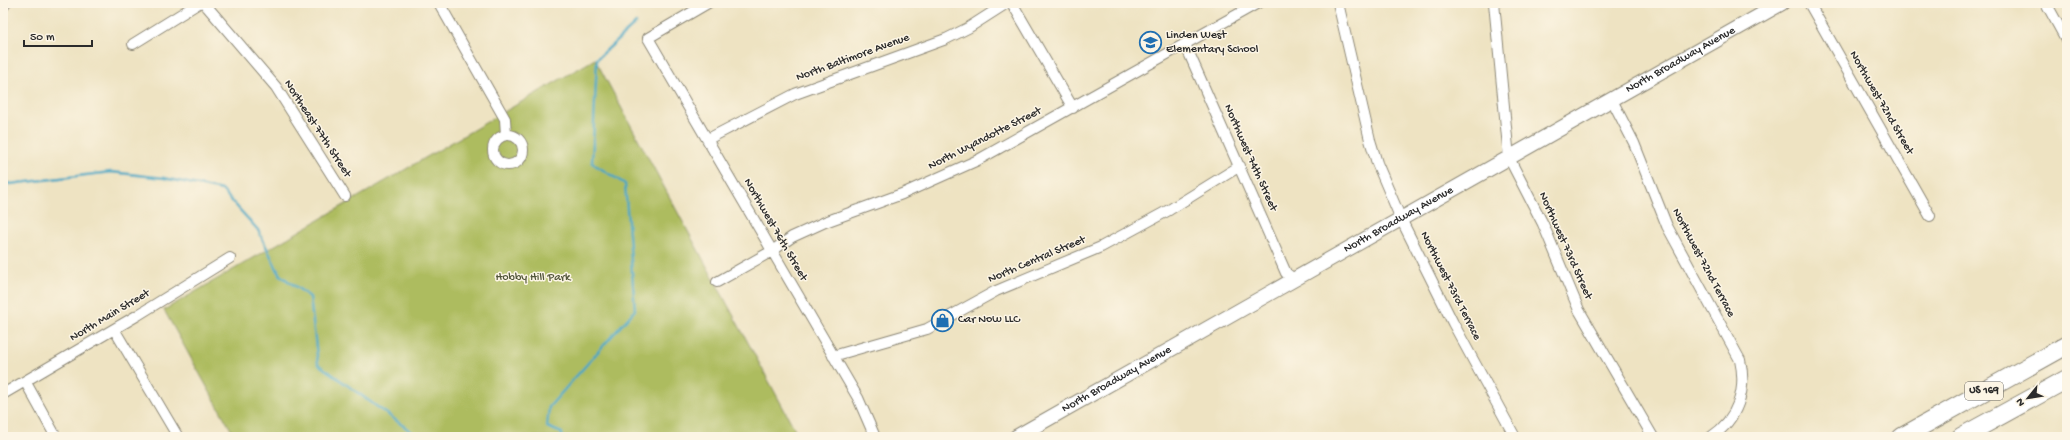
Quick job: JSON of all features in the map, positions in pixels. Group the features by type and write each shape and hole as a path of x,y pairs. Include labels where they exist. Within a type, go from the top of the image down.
{"highway":[{"name":"US 169","path":"1902,437 2067,345"},
{"name":"US 169","path":"1961,437 2067,379"}],"street":[{"path":"3,7 6,3"},
{"path":"133,44 199,3"},
{"name":"Northeast 77th Street","path":"204,3 283,97 344,196"},
{"path":"439,3 505,119 506,135"},
{"name":"Northwest 76th Street","path":"708,3 648,38 858,398 876,437"},
{"name":"North Baltimore Avenue","path":"708,139 795,94 946,39 968,28 1007,3"},
{"path":"1012,3 1073,108"},
{"name":"North Wyandotte Street","path":"717,282 772,251 792,237 825,222 902,194 978,160 1258,3"},
{"name":"Northwest 73rd Terrace","path":"1338,3 1370,140 1377,163 1402,219 1453,323 1514,437"},
{"name":"Northwest 73rd Street","path":"1494,3 1509,158 1543,224 1568,287 1579,310 1653,437"},
{"name":"North Broadway Avenue","path":"1016,437 1782,3"},
{"name":"Northwest 72nd Street","path":"1809,3 1930,216"},
{"path":"2046,3 2067,41"},
{"name":"Northwest 74th Street","path":"1185,44 1286,273 1294,279"},
{"name":"Northwest 72nd Terrace","path":"1612,100 1634,143 1667,226 1740,360 1743,382 1741,396 1733,415 1726,424 1711,437"},
{"name":"North Central Street","path":"833,356 927,329 996,291 1101,247 1169,210 1240,166"},
{"name":"North Main Street","path":"3,394 114,329 230,258"},
{"path":"114,329 178,437"},
{"path":"26,380 56,437"}],"green space":[{"name":"Hobby Hill Park","path":"595,59 799,437 235,437 164,310"}],"waterway":[{"path":"562,437 562,433 547,427 549,407 635,310 625,184 592,163 597,59 636,23"},
{"path":"3,181 10,184 111,172 164,178 222,190 258,230 280,275 310,297 318,364 412,432 416,437"}],"place":[{"name":"Linden West Elementary School","path":"1151,43"},
{"name":"Car Now LLC","path":"943,320"}]}
